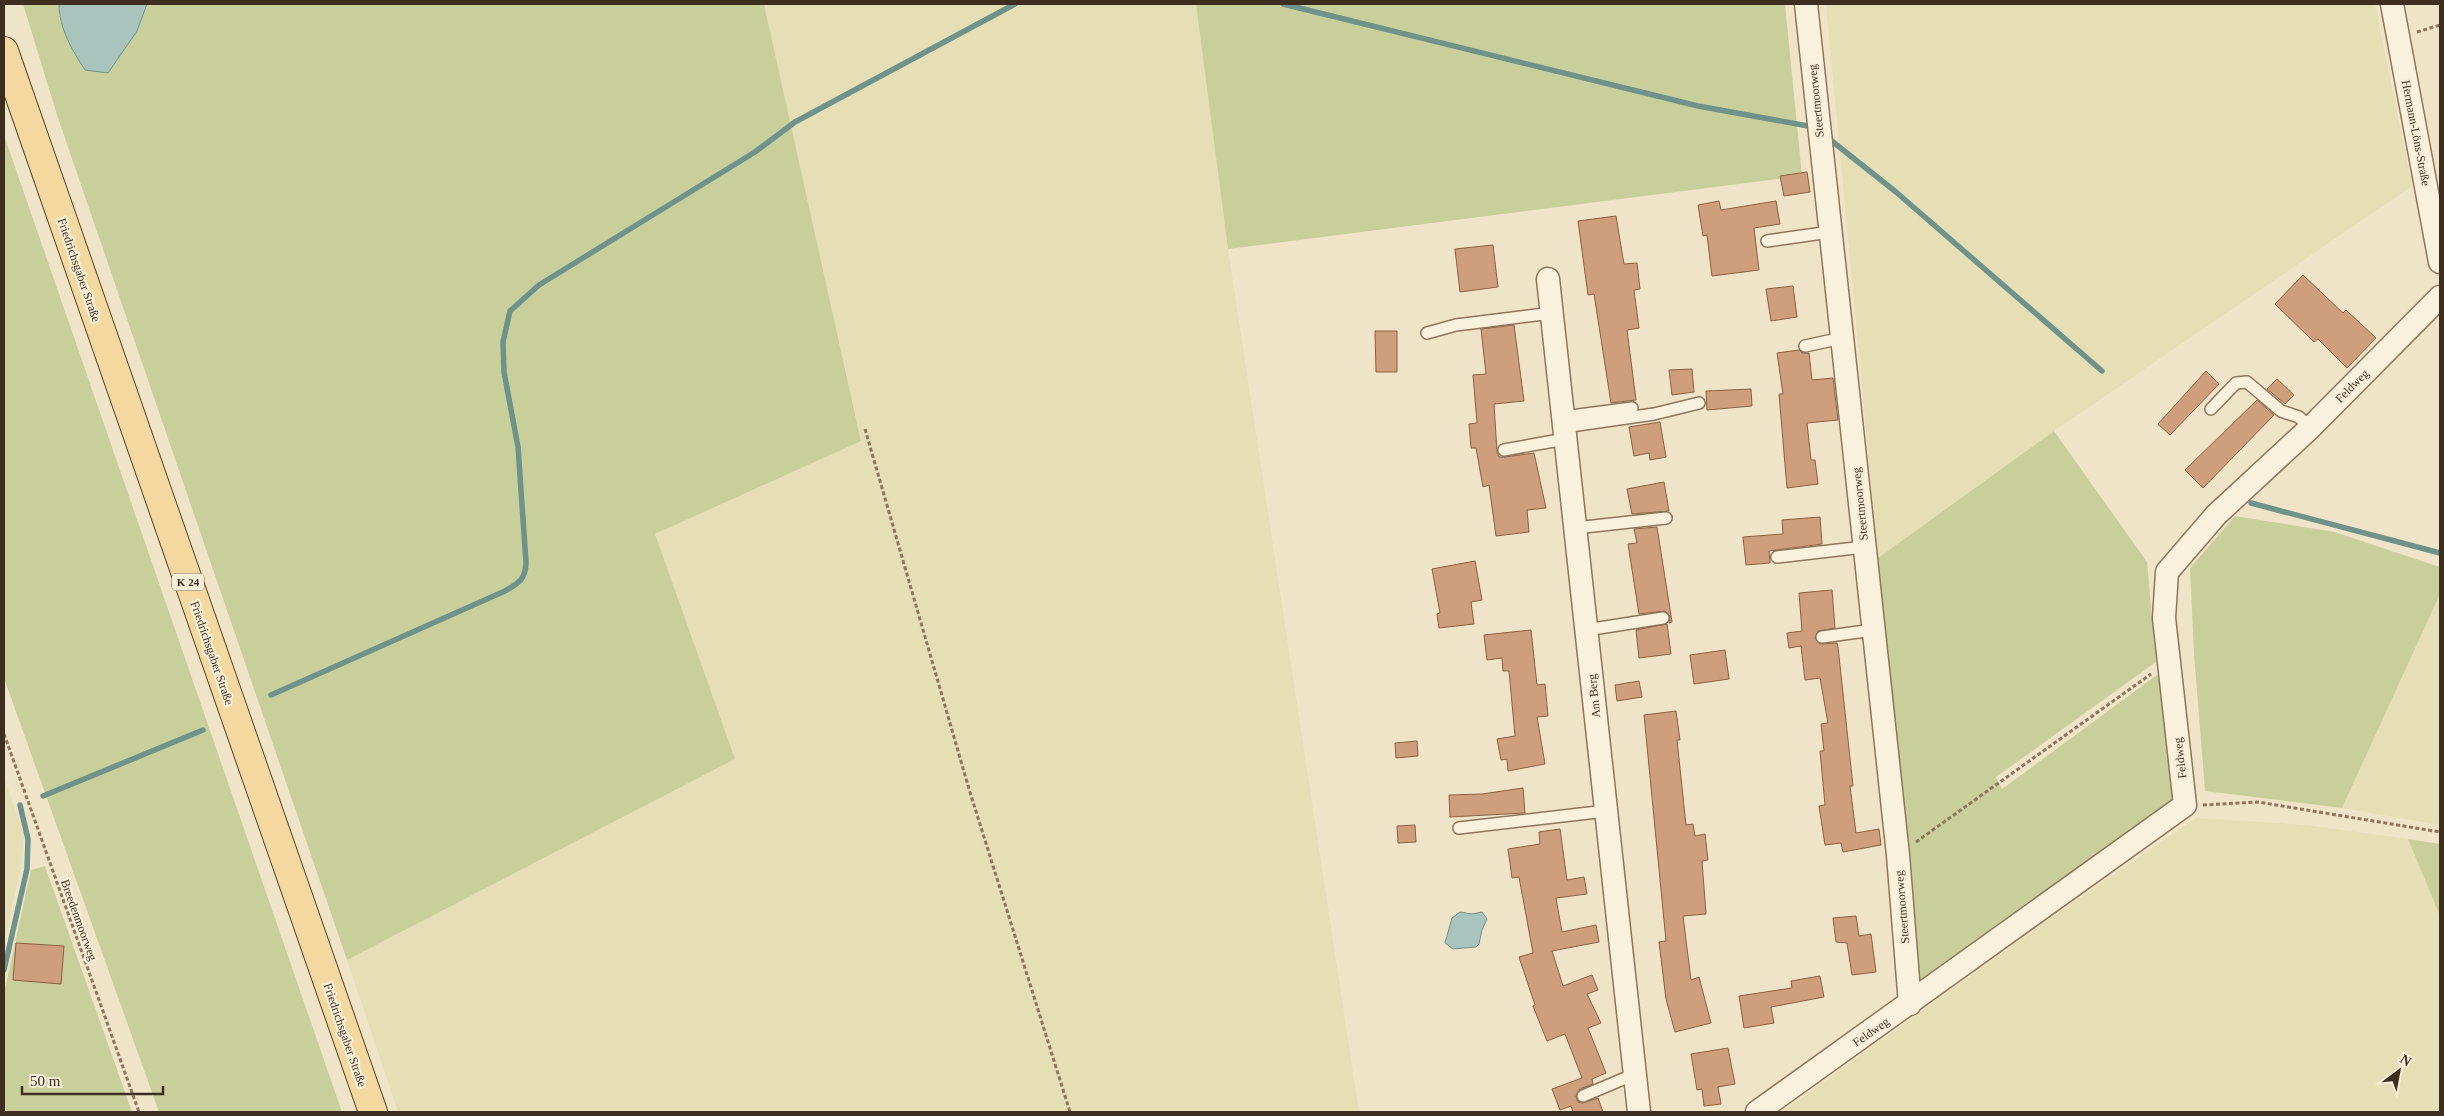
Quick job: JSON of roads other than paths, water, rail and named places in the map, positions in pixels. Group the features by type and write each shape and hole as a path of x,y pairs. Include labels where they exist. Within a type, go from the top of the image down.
{"main road":[{"name":"Friedrichsgaber Straße","path":"4,51 372,1112"}],"street":[{"name":"Steertmoorweg","path":"1806,4 1898,855 1910,1004"},
{"name":"Hermann-Löns-Straße","path":"2392,4 2440,262"},
{"name":"Am Berg","path":"1548,279 1640,1112"},
{"name":"Feldweg","path":"1757,1112 2185,806 2164,618 2166,572 2216,515 2310,428 2440,298"}],"lane":[{"path":"1767,241 1830,232"},
{"path":"1427,333 1456,325 1552,313"},
{"path":"1805,346 1842,338"},
{"path":"2211,409 2236,383 2247,382 2281,410 2299,418 2310,428"},
{"path":"1564,428 1654,414 1699,403"},
{"path":"1504,450 1564,428 1632,408"},
{"path":"1575,528 1666,518"},
{"path":"1777,557 1864,547"},
{"path":"1586,630 1663,618"},
{"path":"1822,637 1873,630"},
{"path":"1459,828 1606,811"},
{"path":"1583,1096 1635,1074"}],"water":[{"path":"59,4 147,4 137,31 108,73 85,70 71,47 64,30"},
{"path":"1460,912 1472,914 1482,912 1487,919 1479,944 1476,947 1453,949 1445,943 1452,918"}],"waterway":[{"path":"271,695 505,591 518,583 523,577 526,562 518,447 504,372 503,342 510,311 539,285 755,152 795,122 1015,4"},
{"path":"1283,4 1698,106 1808,126"},
{"path":"1828,138 1896,192 2102,371"},
{"path":"2251,503 2440,553"},
{"path":"43,796 203,730"},
{"path":"4,970 27,869 28,839 20,805"}]}
